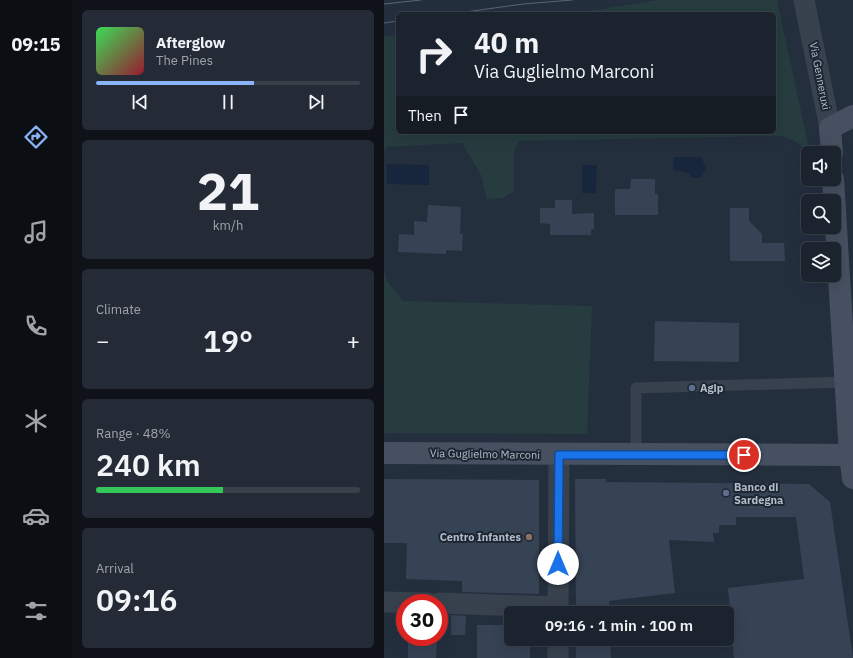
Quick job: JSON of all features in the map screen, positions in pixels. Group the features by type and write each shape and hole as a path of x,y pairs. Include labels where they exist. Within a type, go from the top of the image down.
{"main road":[{"path":"830,128 853,116"},
{"name":"Via Genneruxi","path":"830,128 831,146"},
{"path":"833,186 845,382 853,478"},
{"name":"Via Guglielmo Marconi","path":"384,453 559,455 851,455"}],"street":[{"name":"Via Genneruxi","path":"804,0 830,128"},
{"path":"558,606 559,455"},
{"path":"384,602 396,602"},
{"path":"448,604 504,607"},
{"path":"558,646 558,658"}],"lane":[{"path":"636,455 636,388 845,382"}],"green space":[{"path":"658,0 777,0 808,146 801,146 793,140 781,136 518,141 514,152 514,191 503,198 487,199 481,175 462,143 386,147 384,153 384,36 396,35 396,134 776,134 776,12 583,12"},
{"path":"384,270 387,281 403,301 592,306 587,434 384,433"}],"water":[{"path":"673,157 701,157 706,168 700,178 692,178 690,173 674,170"},
{"path":"387,164 429,165 429,185 387,184"},
{"path":"582,165 597,165 596,193 582,193"}],"building":[{"path":"631,179 655,179 655,194 658,194 658,215 615,215 615,189 630,189"},
{"path":"555,200 572,200 572,214 594,213 594,229 591,229 591,235 550,235 550,224 540,223 540,208 555,208"},
{"path":"428,205 461,207 460,234 463,234 462,251 446,250 446,254 398,252 399,234 414,235 414,221 427,222"},
{"path":"730,208 749,208 749,221 762,234 762,243 784,243 785,261 730,261"},
{"path":"655,321 739,323 739,362 654,361"},
{"path":"384,479 539,480 539,594 462,592 462,581 406,579 407,543 384,543"},
{"path":"575,479 606,479 606,482 809,484 830,502 853,658 734,658 734,606 730,606 728,588 804,579 796,517 736,517 736,525 719,525 719,533 713,533 714,542 669,540 675,593 609,601 609,606 576,606"},
{"path":"451,615 466,616 465,635 451,635"},
{"path":"477,625 504,625 504,646 530,646 530,658 477,658"},
{"path":"408,646 437,646 436,658 408,658"},
{"path":"576,646 610,646 611,658 576,658"}],"tram line":[{"path":"384,4 421,0"},
{"path":"465,12 523,4 572,0"},
{"path":"384,23 396,21"}],"place":[{"name":"Agip","path":"692,388"},
{"name":"Banco di Sardegna","path":"726,493"},
{"name":"Centro Infantes","path":"529,537"}],"route":[{"path":"558,564 559,455 744,455"}]}
